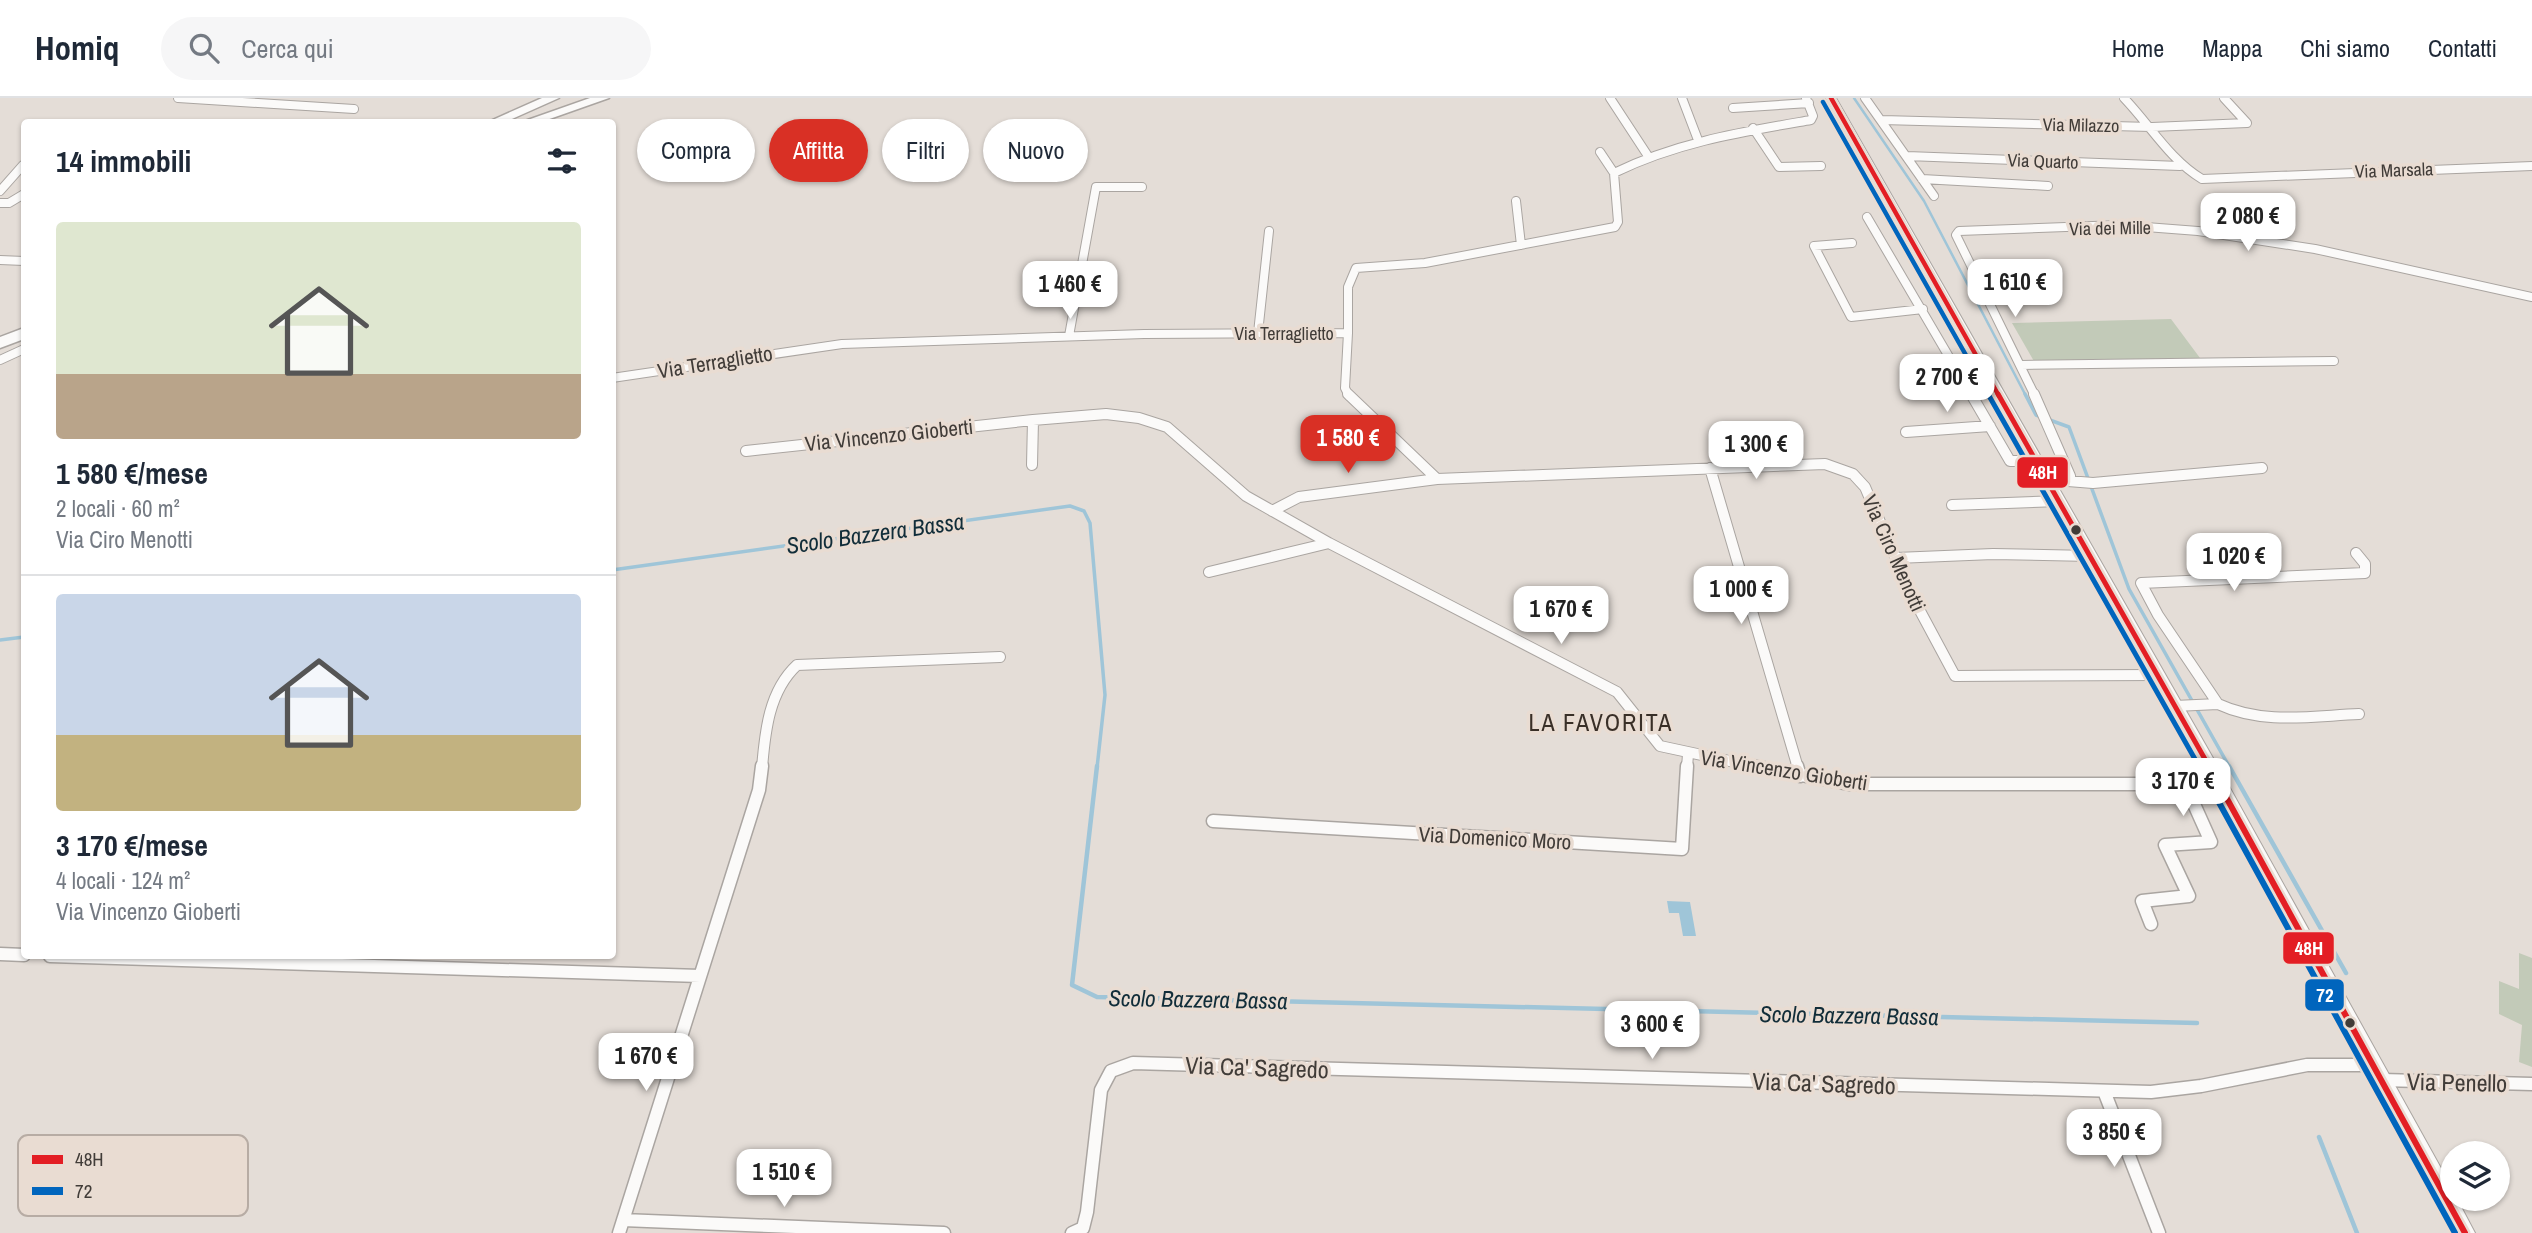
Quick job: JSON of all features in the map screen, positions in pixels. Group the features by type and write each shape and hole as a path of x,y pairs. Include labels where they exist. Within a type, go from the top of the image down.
{"highway":[{"path":"502,119 553,98"},
{"path":"523,119 574,98"},
{"path":"538,119 603,98"},
{"path":"0,333 21,324"},
{"path":"0,343 21,334"}],"main road":[{"path":"1831,98 2158,675 2181,706 2219,784 2465,1233"}],"street":[{"path":"178,98 354,109"},
{"path":"1610,98 1648,156"},
{"path":"1682,98 1698,140"},
{"path":"1865,98 1934,196"},
{"path":"2124,98 2152,127 2180,166"},
{"name":"Via Milazzo","path":"1882,120 2152,127 2247,123 2224,98"},
{"path":"1600,152 1614,173 1648,156 1698,140 1753,128 1811,120 1813,116 1808,101 1733,108"},
{"path":"1753,128 1779,167 1821,166"},
{"name":"Via Quarto","path":"1907,156 2180,166"},
{"name":"Via Marsala","path":"2180,166 2202,179 2532,166"},
{"path":"0,191 21,167"},
{"name":"Via Terraglietto","path":"616,377 842,344 1069,336 1348,333 1348,287 1356,268 1425,263 1615,227 1618,222 1612,177 1614,173"},
{"name":"Via Quarto","path":"1922,179 2048,186"},
{"path":"1069,336 1096,187 1142,187"},
{"path":"0,203 9,204 21,196"},
{"path":"1516,201 1521,245"},
{"path":"1867,218 1923,309 2010,461 2036,461"},
{"name":"Via dei Mille","path":"2068,481 2070,476 2051,425 1956,235 1959,231 2022,232 2120,225 2198,231 2329,252 2532,297"},
{"path":"1258,333 1269,230"},
{"path":"1852,243 1814,246 1851,317 1923,309"},
{"path":"0,260 21,261"},
{"path":"1348,333 1345,388 1351,400 1437,479"},
{"path":"0,360 21,350"},
{"path":"2021,365 2334,361"},
{"name":"Via Vincenzo Gioberti","path":"746,451 1106,414 1152,421 1175,433 1246,496 1329,543 1617,692 1660,746 1688,754 1849,784 2219,784"},
{"path":"1032,465 1033,420"},
{"path":"1906,432 1990,426"},
{"name":"Via Ciro Menotti","path":"1272,511 1299,497 1437,479 1825,464 1853,474 1865,487 1911,594 1955,677 2158,675"},
{"path":"1710,468 1800,776"},
{"path":"2049,483 2093,483 2262,468"},
{"path":"1952,505 2059,501"},
{"path":"1209,572 1329,543"},
{"path":"2212,704 2141,583 2365,573 2364,564 2356,552"},
{"path":"1896,558 1993,554 2091,556"},
{"path":"944,1233 621,1226 759,790 771,714 777,688 786,672 797,666 1000,657"},
{"path":"2181,706 2212,704 2255,716 2360,714"},
{"name":"Via Domenico Moro","path":"1213,821 1682,849 1688,754"},
{"path":"2151,925 2142,901 2189,896 2165,845 2211,842 2185,784"},
{"path":"0,954 21,955"},
{"path":"148,959 700,976"},
{"name":"Via Ca' Sagredo","path":"1072,1233 1083,1228 1090,1209 1098,1106 1104,1081 1115,1067 1133,1063 2104,1091 2165,1091 2307,1065 2377,1072"},
{"name":"Via Penello","path":"2377,1072 2532,1084"},
{"path":"2104,1091 2159,1233"}],"green space":[{"path":"2171,319 2200,358 2035,363 2012,323"},
{"path":"2519,953 2532,958 2532,1067 2519,1062 2522,1025 2499,1014 2499,981 2519,989"}],"water":[{"path":"1667,901 1690,902 1696,936 1683,936 1679,913 1669,913"}],"waterway":[{"path":"1854,98 1924,201 2026,396"},
{"path":"2025,394 2036,415 2069,427 2129,589 2230,768"},
{"name":"Scolo Bazzera Bassa","path":"616,569 1070,506 1084,511 1090,523 1105,695 1097,768"},
{"name":"Scolo Bazzera Bassa","path":"0,640 21,637"},
{"name":"Scolo Bazzera Bassa","path":"1097,766 1072,985 1097,997 2197,1023"},
{"path":"2229,766 2346,973"},
{"name":"Scolo Bazzera Bassa","path":"2319,1137 2357,1233"}],"transit line":[{"name":"48H","path":"1831,98 2219,784 2465,1233"},
{"name":"72","path":"1823,102 2211,788 2455,1233"}],"district":[{"name":"LA FAVORITA","path":"1601,722"}]}
